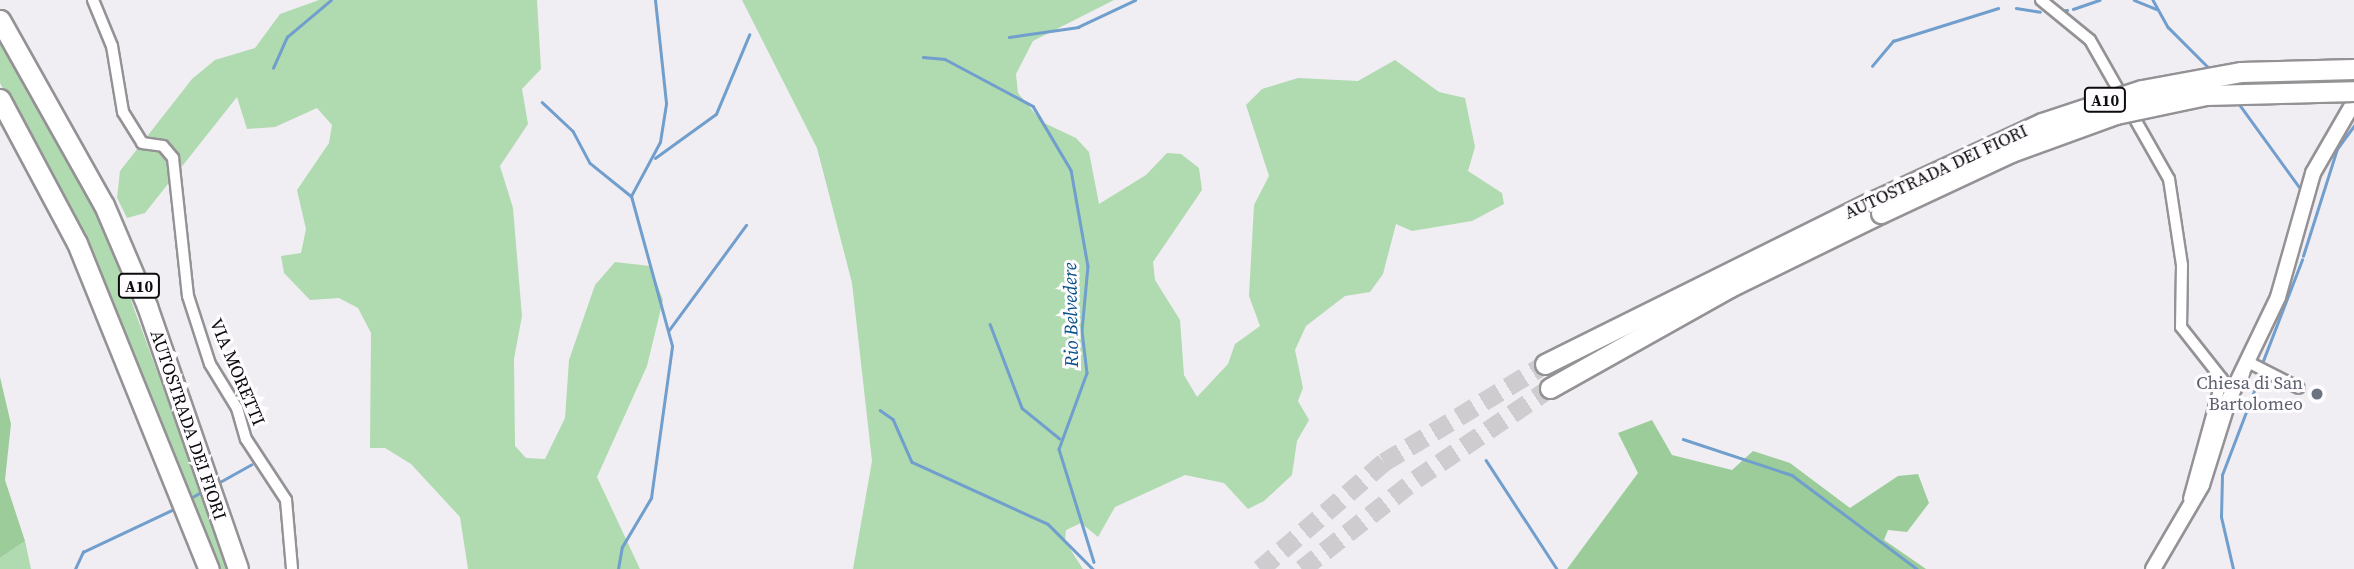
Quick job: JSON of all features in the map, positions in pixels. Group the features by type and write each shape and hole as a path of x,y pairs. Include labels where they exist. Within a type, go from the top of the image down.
{"highway":[{"name":"AUTOSTRADA DEI FIORI","path":"0,20 104,205 147,306 238,569"},
{"name":"AUTOSTRADA DEI FIORI","path":"1550,388 1878,207 2042,123 2142,90 2241,72 2354,69"},
{"name":"AUTOSTRADA DEI FIORI","path":"1545,364 1878,207 2011,152 2116,114 2206,95 2354,91"},
{"name":"AUTOSTRADA DEI FIORI","path":"0,99 77,243 209,569"}],"street":[{"name":"VIA MORETTI","path":"93,0 112,46 123,112 142,143 163,146 173,158 188,296 210,365 237,408 246,439 286,500 292,569"},
{"path":"2041,0 2090,40 2169,179 2182,265 2181,327 2222,379 2189,495 2193,504"},
{"path":"2153,569 2193,504 2278,297 2313,173 2354,103"},
{"path":"2251,364 2299,388"}],"green space":[{"path":"319,0 537,0 541,69 522,89 528,124 500,166 513,208 522,316 514,359 515,446 526,458 545,459 565,418 569,360 595,285 615,262 650,266 663,300 647,366 597,477 640,569 468,569 460,517 411,464 385,448 370,448 371,333 358,308 339,298 310,300 284,273 281,256 301,253 306,229 297,190 329,143 332,125 317,108 275,127 247,129 237,97 145,213 127,218 117,198 120,171 192,79 215,60 255,48 280,14"},
{"path":"742,0 1114,0 1033,41 1016,74 1018,93 1042,122 1076,138 1089,152 1099,204 1146,175 1167,153 1181,154 1199,168 1202,190 1153,262 1155,280 1180,320 1184,375 1197,397 1228,364 1235,344 1260,326 1249,296 1254,205 1269,176 1246,105 1262,89 1298,78 1358,81 1395,60 1439,92 1465,98 1475,147 1468,171 1502,193 1504,204 1472,221 1412,231 1396,224 1383,274 1370,292 1345,296 1306,326 1295,350 1303,388 1298,401 1309,420 1297,441 1292,475 1264,501 1248,509 1224,483 1185,475 1115,507 1098,537 1081,523 1066,530 1065,541 1083,569 853,569 872,461 852,283 817,148"},
{"path":"0,39 98,211 230,569 219,569 111,299 0,83"},
{"path":"0,377 11,424 5,480 25,541 0,558"},
{"path":"1652,420 1672,455 1732,470 1753,451 1790,463 1850,508 1898,476 1918,474 1929,503 1907,532 1888,530 1884,540 1926,569 1567,569 1638,473 1618,433"},
{"path":"25,541 31,569 0,569 0,558"}],"waterway":[{"path":"273,68 287,37 331,0"},
{"path":"618,569 622,547 651,498 672,346 631,196 660,142 666,103 655,0"},
{"path":"1009,37 1078,27 1135,0"},
{"path":"2073,9 2099,0"},
{"path":"2134,0 2156,9"},
{"path":"2153,0 2168,27 2209,68"},
{"path":"1872,66 1893,41 1998,8"},
{"path":"2016,8 2040,12"},
{"path":"2059,11 2067,10"},
{"path":"655,158 716,114 749,35"},
{"name":"Rio Belvedere","path":"923,57 945,59 1033,106 1071,170 1088,266 1082,331 1087,373 1059,449 1094,562"},
{"path":"2237,101 2300,188"},
{"path":"542,102 573,131 590,163 631,196"},
{"path":"2303,256 2337,149 2354,126"},
{"path":"669,330 746,225"},
{"path":"2261,366 2302,260"},
{"path":"990,324 1022,408 1059,438"},
{"path":"2233,569 2221,517 2222,475 2261,373"},
{"path":"880,410 893,419 912,462 1048,524 1093,569"},
{"path":"1683,439 1792,475 1917,569"},
{"path":"1486,460 1557,569"},
{"path":"218,483 251,465"},
{"path":"189,499 201,492"},
{"path":"75,569 83,552 174,509"}],"tunnel":[{"path":"1260,569 1384,462 1545,364"},
{"path":"1302,569 1416,479 1550,388"}],"place":[{"name":"Chiesa di San Bartolomeo","path":"2317,394"}]}
